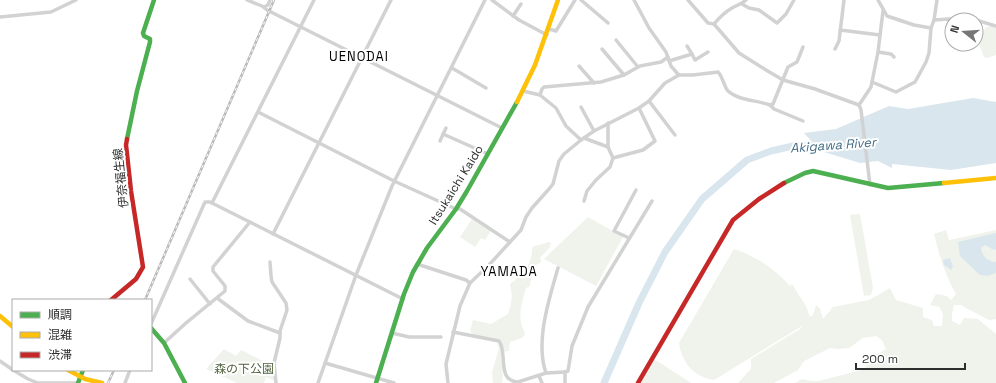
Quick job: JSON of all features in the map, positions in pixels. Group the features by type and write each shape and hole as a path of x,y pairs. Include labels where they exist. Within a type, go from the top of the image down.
{"main road":[{"name":"伊奈福生線","path":"112,299 138,278 143,267 133,204 126,145 138,86 150,42 150,39 144,36 143,33 154,0"},
{"name":"Itsukaichi Kaido","path":"377,381 407,285 417,264 456,209 523,91 547,35 558,0"},
{"path":"638,383 730,226 742,211 789,179 807,171 870,183 882,188 896,188 996,178"},
{"path":"0,316 12,326"},
{"path":"152,329 164,343 185,383"},
{"path":"70,371 80,377 102,383"},
{"path":"78,383 83,371"}],"street":[{"path":"0,17 51,12 76,0"},
{"path":"247,0 264,7 502,128"},
{"path":"264,7 268,5 270,0"},
{"path":"212,203 314,0"},
{"path":"273,234 391,0"},
{"path":"318,383 356,275 394,180 438,96 485,0"},
{"path":"492,0 513,16 547,35"},
{"path":"549,29 556,31 575,0"},
{"path":"581,0 608,23"},
{"path":"634,0 649,28 666,52 673,68 679,75"},
{"path":"688,0 708,23 714,24 739,53 783,80 815,89 859,105"},
{"path":"714,24 726,12 742,4 746,0"},
{"path":"742,4 749,8 759,10 777,23 786,14 794,0"},
{"path":"835,49 839,41 844,0"},
{"path":"878,0 887,16 900,21 931,28"},
{"path":"872,82 896,92 915,82 928,56 931,28 934,20 937,0"},
{"path":"513,16 521,4"},
{"path":"870,183 862,117 859,105 869,91 872,82 878,52 883,11"},
{"path":"934,20 944,19"},
{"path":"984,22 996,26"},
{"path":"840,30 880,35"},
{"path":"616,40 638,67"},
{"path":"687,46 695,60 708,52"},
{"path":"770,105 773,104 788,67 796,62 804,47"},
{"path":"602,49 624,76"},
{"path":"878,52 891,54 894,57"},
{"path":"540,95 542,89 544,88 601,82 624,76 638,67 692,54"},
{"path":"579,66 594,83"},
{"path":"452,68 486,88"},
{"path":"448,383 446,364 453,332 460,306 470,283 489,265 521,230 526,217 532,208 550,190 561,157 583,139 608,123 639,108 665,83 679,75 718,72 724,81 727,90 730,92 746,100 770,105 774,109 803,121"},
{"path":"523,91 540,95 556,108 566,126 583,139 608,147"},
{"path":"648,101 675,135"},
{"path":"581,108 594,131"},
{"path":"613,158 643,150 655,141 639,108"},
{"path":"258,112 394,180 456,209 460,209 510,242"},
{"path":"584,201 587,191 610,167 613,158 608,147 608,123"},
{"path":"440,141 446,128"},
{"path":"443,134 488,154"},
{"path":"629,238 614,231 636,190"},
{"path":"565,383 565,372 568,371 572,346 588,307 652,201"},
{"path":"152,322 205,202 212,203 403,299"},
{"path":"164,343 225,291 225,286 213,271 213,267 250,222"},
{"path":"270,262 272,282 286,303 287,310 280,333 274,363 276,383"},
{"path":"417,264 466,280 470,283"},
{"path":"546,373 543,363 544,320 558,268"},
{"path":"190,279 210,304"},
{"path":"217,298 248,321 280,333"},
{"path":"453,332 499,341 501,344 503,364 506,374 514,383 546,373 565,372"},
{"path":"392,333 409,337 441,337"},
{"path":"0,360 12,369"},
{"path":"325,363 377,381 394,383"},
{"path":"15,371 38,383 78,383"},
{"path":"125,383 130,371"},
{"path":"539,376 542,383"}],"green space":[{"path":"996,26 996,55 987,58 984,57 982,52 984,52 985,28"},
{"path":"860,214 873,288 871,295 864,296 850,215"},
{"path":"588,217 623,237 596,286 544,259"},
{"path":"472,219 491,231 485,240 481,238 475,247 460,237"},
{"path":"946,230 949,240 996,230 996,319 989,320 962,305 954,305 952,321 960,325 964,318 978,319 996,334 996,383 795,383 802,379 819,381 865,369 868,360 886,349 882,340 876,336 863,338 849,348 830,348 804,361 798,370 774,383 738,383 751,369 751,359 800,329 802,326 714,380 701,376 695,372 686,363 683,357 679,343 734,249 758,259 771,268 790,286 792,284 806,306 810,317 813,315 816,305 820,309 823,319 833,307 869,300 890,288 896,300 923,308 923,317 932,320 934,326 942,326 943,314 939,307 930,305 936,294 947,296 951,300 956,294 943,265 934,234"},
{"path":"549,242 551,243 550,247 540,258 541,262 533,267 530,286 526,288 521,309 521,325 525,334 522,338 510,342 509,351 501,352 503,371 502,383 493,383 492,372 499,348 496,339 473,335 470,331 473,320 491,324 508,314 512,299 510,284 529,264 532,247"},
{"name":"森の下公園","path":"224,349 236,356 241,350 273,366 275,381 266,377 264,383 237,383 206,369"},
{"path":"654,359 691,383 641,383"}],"water":[{"path":"973,98 996,102 996,163 951,170 892,164 892,168 878,161 860,163 821,151 804,133 836,129 889,106 908,109"},
{"path":"996,233 996,250 985,245 981,248 986,258 990,261 996,262 996,273 987,276 980,275 960,256 958,242"},
{"path":"950,258 953,267 951,270 944,265 943,260"}],"waterway":[{"name":"Akigawa River","path":"604,383 639,303 665,252 702,199 747,160 771,151 793,146 824,145"}],"railway":[{"path":"145,299 274,0"},
{"path":"108,383 114,371"}],"traffic: fast":[{"path":"127,139 137,91 150,42 150,39 144,36 143,33 154,0"},
{"path":"376,383 404,294 413,272 427,248 456,209 517,102"},
{"path":"784,183 805,173 813,171 888,188 944,183"},
{"path":"152,329 164,343 185,383"},
{"path":"78,383 83,371"}],"traffic: slow":[{"path":"517,102 535,65 558,0"},
{"path":"944,183 996,178"},
{"path":"0,316 12,326"},
{"path":"70,371 85,379 102,383"}],"traffic: jam":[{"path":"112,299 136,279 143,267 131,191 126,145 127,139"},
{"path":"638,383 733,220 759,199 784,183"}],"district":[{"name":"UENODAI","path":"359,56"},
{"name":"YAMADA","path":"509,271"}]}
